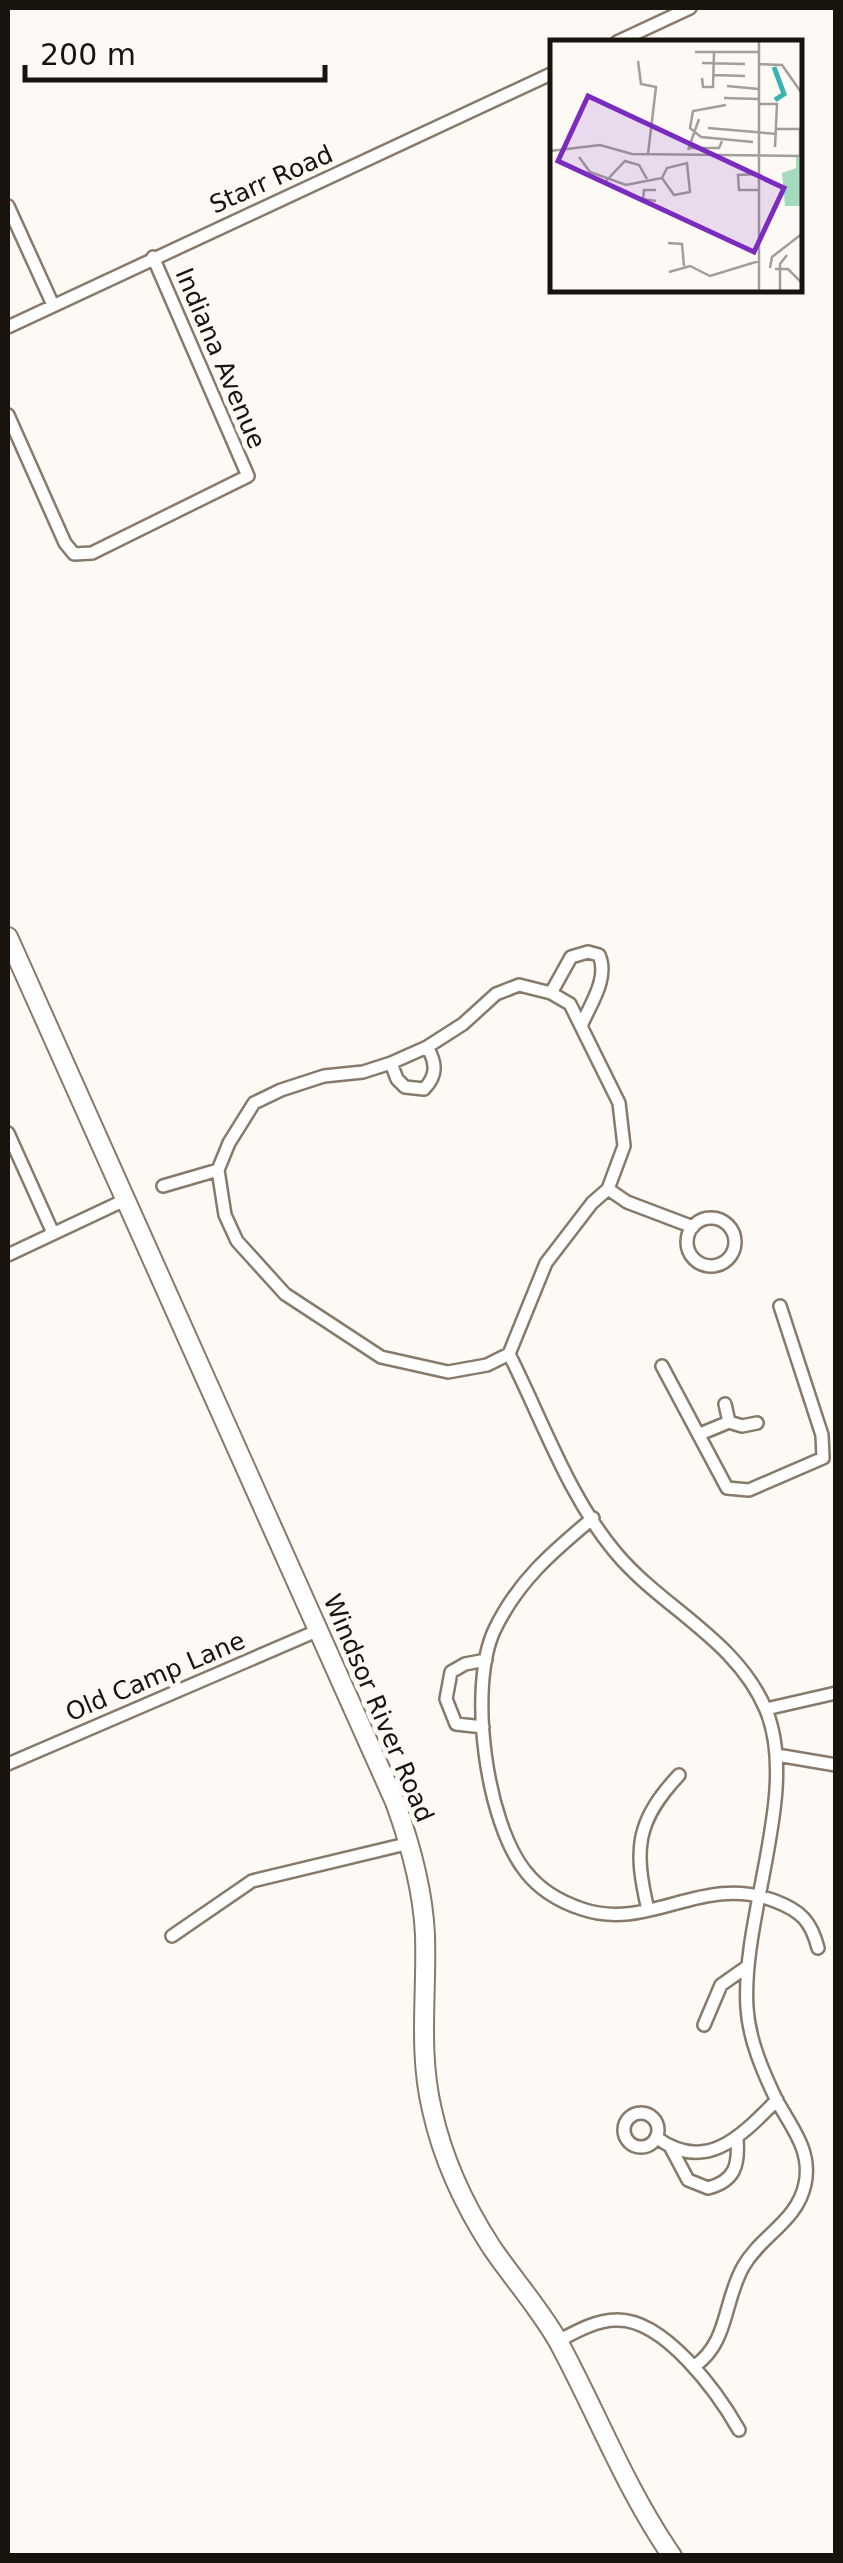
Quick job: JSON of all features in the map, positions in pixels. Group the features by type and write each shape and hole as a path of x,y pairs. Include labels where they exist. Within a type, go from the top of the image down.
{"main road":[{"name":"Windsor River Road","path":"8,937 396,1802 410,1844 422,1903 425,2070 440,2140 461,2196 558,2341 632,2492 672,2556"}],"street":[{"path":"621,40 690,8"},
{"name":"Starr Road","path":"8,327 550,73"},
{"path":"8,206 52,305"},
{"name":"Indiana Avenue","path":"8,416 65,543 74,554 92,553 248,476 154,257"},
{"path":"551,993 570,956 588,952 599,955 603,965 601,982 582,1024"},
{"path":"519,985 551,993 570,1004 619,1103 624,1146 608,1189 592,1203 546,1263 509,1354 487,1365 448,1372 381,1357 285,1294 236,1241 225,1214 218,1170 228,1143 254,1103 280,1090 391,1062 463,1024 496,994 519,985"},
{"path":"391,1062 397,1079 406,1088 424,1089 435,1071 433,1056 426,1046"},
{"path":"8,1133 52,1233"},
{"path":"163,1186 218,1170"},
{"path":"608,1189 627,1202 693,1226 707,1218 723,1221 735,1242 729,1257 715,1265 695,1260 687,1240 693,1226"},
{"path":"8,1255 126,1198"},
{"path":"662,1366 726,1488 750,1490 823,1458 822,1435 780,1306"},
{"path":"509,1354 572,1486 614,1551 656,1594 724,1650 766,1710 777,1756 774,1808 748,1966 748,2015 760,2063 808,2162 805,2184 790,2218 746,2263 731,2291 712,2354 695,2366"},
{"path":"725,1404 730,1422"},
{"path":"700,1434 730,1422 742,1426 757,1423"},
{"path":"593,1518 542,1560 519,1586 493,1634 482,1675 484,1748 508,1844 526,1873 551,1896 582,1909 610,1916 720,1892 758,1894 805,1916 818,1948"},
{"name":"Old Camp Lane","path":"8,1764 320,1630"},
{"path":"483,1726 456,1724 446,1699 451,1672 465,1664 486,1660"},
{"path":"766,1710 836,1694"},
{"path":"777,1756 836,1765"},
{"path":"648,1910 638,1850 654,1802 678,1775"},
{"path":"172,1936 252,1881 410,1844"},
{"path":"704,2025 721,1985 748,1966"},
{"path":"656,2138 671,2148 689,2152 713,2150 737,2140 777,2100"},
{"path":"671,2148 688,2180 708,2188 727,2181 733,2174 738,2161 737,2140"},
{"path":"558,2341 601,2322 620,2319 640,2324 695,2366 739,2430"}]}
